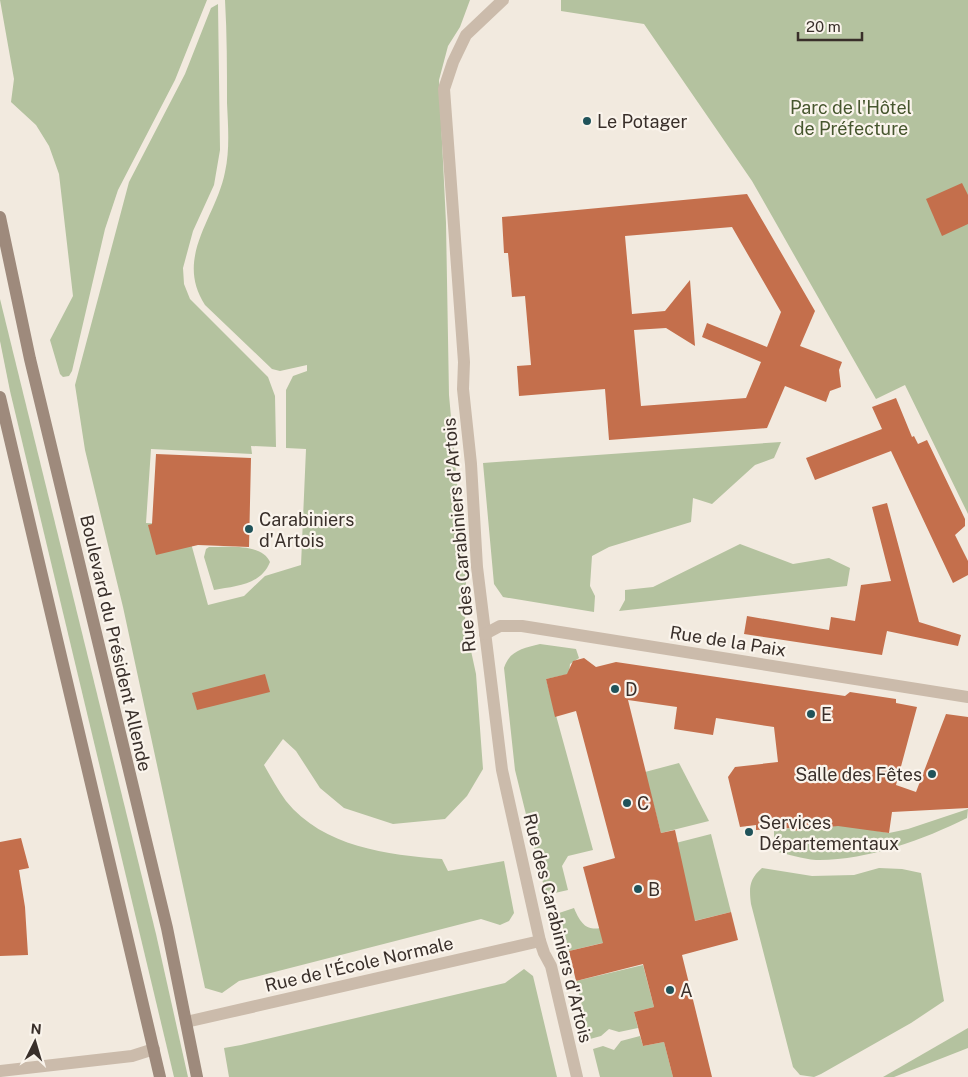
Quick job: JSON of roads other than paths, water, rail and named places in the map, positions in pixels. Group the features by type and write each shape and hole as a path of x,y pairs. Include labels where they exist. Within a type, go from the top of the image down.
{"main road":[{"name":"Boulevard du Président Allende","path":"0,217 30,359 164,919 197,1077"},
{"path":"0,397 160,1077"}],"street":[{"name":"Rue des Carabiniers d'Artois","path":"503,0 466,35 453,62 444,89 464,362 463,389 485,634 502,770 540,941 551,966 577,1077"},
{"name":"Rue de la Paix","path":"485,634 500,626 522,626 968,697"},
{"name":"Rue de l'École Normale","path":"186,1022 540,941"},
{"path":"0,1071 132,1056 154,1049"}],"place":[{"name":"Le Potager","path":"587,121"},
{"name":"Carabiniers d'Artois","path":"249,529"},
{"name":"D","path":"615,689"},
{"name":"E","path":"811,714"},
{"name":"Salle des Fêtes","path":"932,774"},
{"name":"C","path":"627,803"},
{"name":"Services Départementaux","path":"749,832"},
{"name":"B","path":"638,889"},
{"name":"A","path":"670,990"}],"park label":[{"name":"Parc de l'Hôtel de Préfecture","path":"851,117"}]}
